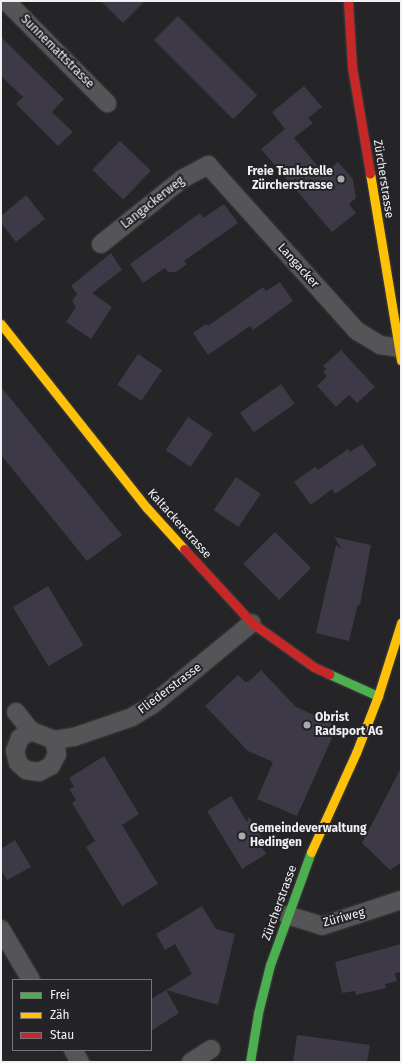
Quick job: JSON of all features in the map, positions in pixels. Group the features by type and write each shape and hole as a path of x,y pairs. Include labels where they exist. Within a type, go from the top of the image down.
{"main road":[{"name":"Zürcherstrasse","path":"348,1 352,67 400,354"},
{"name":"Kaltackerstrasse","path":"1,324 147,508 252,623 314,667 378,696"},
{"name":"Zürcherstrasse","path":"250,1062 259,1006 287,915 312,849 356,754 378,696 401,623"}],"street":[{"name":"Sunnemattstrasse","path":"6,1 107,103"},
{"name":"Langacker","path":"208,165 357,331 380,345 400,354"},
{"name":"Langackerweg","path":"101,244 182,179 208,165"},
{"name":"Fliederstrasse","path":"31,731 54,740 74,737 132,717 152,705 252,623"},
{"path":"16,712 31,731 20,738 15,751 18,763 26,770 39,772 51,766 57,754 54,740"},
{"name":"Züriweg","path":"287,915 322,926 401,900"},
{"path":"1,929 30,979"},
{"path":"191,1062 211,1049"},
{"path":"74,1051 80,1062"}],"building":[{"path":"101,1 145,1 123,23"},
{"path":"178,16 257,95 233,119 154,40"},
{"path":"1,37 64,99 52,112 73,132 58,146 16,104 23,97 1,76"},
{"path":"304,86 322,107 308,118 313,123 294,138 324,174 338,162 353,179 356,198 349,204 356,213 332,232 261,149 285,129 272,112"},
{"path":"120,141 151,171 123,200 92,170"},
{"path":"26,195 45,219 16,242 1,223 1,216"},
{"path":"224,204 238,223 184,261 187,264 176,272 168,272 165,268 143,283 130,264 200,213 203,218"},
{"path":"111,253 122,270 92,293 112,307 91,339 66,322 76,307 72,301 77,294 71,286"},
{"path":"280,282 293,301 253,330 250,326 208,355 193,333 206,324 208,326 263,287 266,291"},
{"path":"341,350 375,387 357,403 349,395 336,407 317,386 327,376 323,372 326,369 323,366"},
{"path":"138,354 162,370 141,401 117,385"},
{"path":"281,384 295,404 254,432 240,413"},
{"path":"1,387 122,535 87,561 1,455"},
{"path":"188,417 213,434 191,467 166,450"},
{"path":"362,444 377,465 335,494 332,489 311,505 294,482 315,467 318,470 348,449 350,452"},
{"path":"236,477 261,494 239,527 214,510"},
{"path":"275,532 311,568 279,600 243,564"},
{"path":"334,537 371,545 360,605 358,604 349,641 316,633 336,545 342,549"},
{"path":"48,586 84,645 48,666 13,607"},
{"path":"261,670 296,707 332,723 326,735 332,738 297,816 257,799 273,762 248,751 205,706 238,675 245,682 249,681"},
{"path":"104,756 139,814 122,825 158,884 122,906 86,847 95,841 72,803 76,800 69,789 74,787 69,778"},
{"path":"401,768 401,863 390,870 362,843"},
{"name":"Gemeindeverwaltung Hedingen","path":"231,796 247,822 249,817 265,843 261,846 266,854 242,869 207,811"},
{"path":"15,840 31,867 7,880 1,870 1,849"},
{"path":"202,906 216,929 235,934 218,1005 166,990 192,974 175,944 165,950 156,934"},
{"path":"401,944 401,972 395,973 397,981 385,984 386,988 356,995 355,991 342,993 335,962"},
{"path":"166,990 179,1013 152,1030 152,998"},
{"path":"297,1035 370,1045 367,1062 293,1062"}],"traffic: fast":[{"path":"329,674 378,696"},
{"path":"250,1062 258,1013 270,965 311,852"}],"traffic: slow":[{"path":"370,173 401,360"},
{"path":"1,324 147,508 184,549"},
{"path":"311,852 356,753 378,696 401,623"}],"traffic: jam":[{"path":"348,1 352,67 370,173"},
{"path":"184,549 252,623 314,667 329,674"}],"place":[{"name":"Freie Tankstelle Zürcherstrasse","path":"341,179"},
{"name":"Obrist Radsport AG","path":"307,725"},
{"name":"Gemeindeverwaltung Hedingen","path":"242,836"}]}
